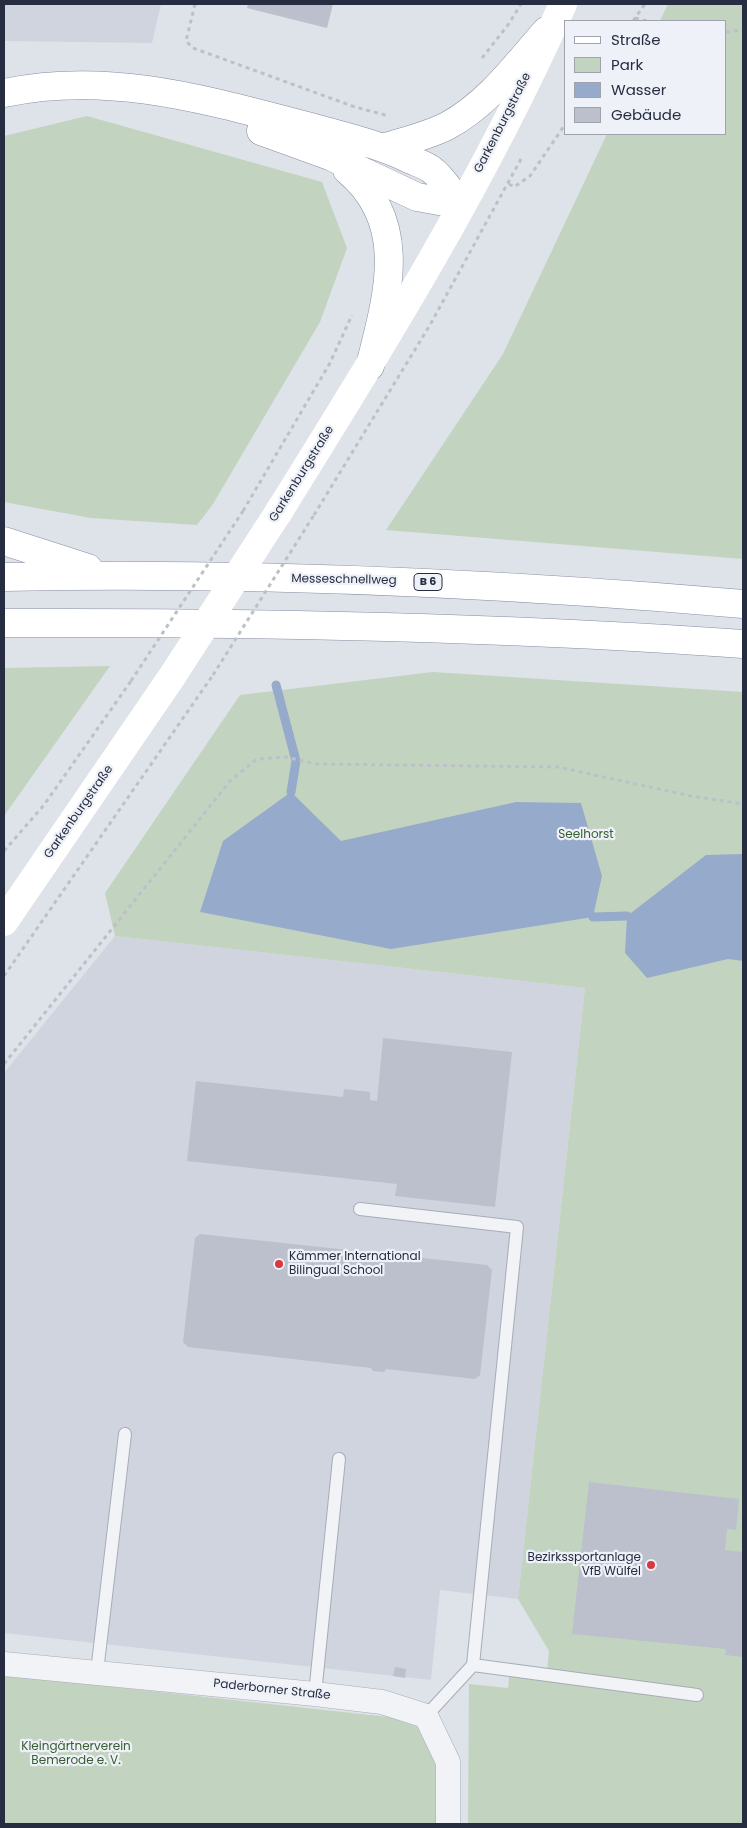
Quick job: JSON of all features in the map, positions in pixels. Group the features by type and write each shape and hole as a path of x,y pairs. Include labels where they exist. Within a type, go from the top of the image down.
{"main road":[{"name":"Garkenburgstraße","path":"4,922 172,678 370,366 461,205 563,4"},
{"path":"385,147 441,128 469,112 490,95 546,31 551,29"},
{"path":"4,93 38,86 89,84 129,86 180,94 385,147 433,170 461,205"},
{"path":"4,108 43,101 127,101 177,108 238,123 330,156 417,197 461,205"},
{"path":"330,156 351,173 367,191 378,206 385,223 390,254 385,306 370,366"},
{"path":"4,541 111,575"},
{"name":"Messeschnellweg","path":"4,577 111,575 458,583 743,604"},
{"path":"4,623 464,628 585,633 743,644"}],"street":[{"name":"Paderborner Straße","path":"4,1664 382,1702 426,1716"},
{"path":"426,1716 448,1762 448,1824"}],"lane":[{"path":"360,1209 517,1227 474,1665 426,1716"},
{"path":"97,1672 125,1434"},
{"path":"316,1694 339,1459"},
{"path":"474,1665 697,1695"}],"path":[{"path":"195,4 186,42 193,48 355,107 397,118"},
{"path":"634,20 646,4"},
{"path":"727,32 743,30"},
{"path":"509,184 514,187 530,176 564,125"},
{"path":"4,851 44,805 131,681 243,511 330,363 353,313"},
{"path":"4,976 213,675 314,515"},
{"path":"4,1064 230,781 257,759 285,757 301,759 316,764 558,767 691,796 743,804"}],"shaded area":[{"path":"4,4 161,4 152,43 4,41"},
{"name":"Kämmer International Bilingual School","path":"115,936 585,988 518,1599 440,1590 431,1680 4,1633 4,1073"}],"green space":[{"path":"668,4 743,4 743,559 386,530 503,354 607,135 727,135 727,20 660,20"},
{"path":"87,116 322,182 347,248 320,322 213,504 197,525 91,518 4,502 4,136"},
{"path":"110,666 4,816 4,668"},
{"name":"Seelhorst","path":"433,672 743,692 743,1824 468,1824 469,1684 508,1688 510,1668 547,1672 549,1651 518,1599 585,988 115,936 105,893 240,695"},
{"name":"Kleingärtnerverein Bemerode e. V.","path":"4,1675 389,1717 418,1727 436,1765 437,1824 4,1824"}],"water":[{"path":"291,792 341,841 516,802 581,803 602,876 593,917 391,949 200,912 223,841"},
{"path":"743,854 743,961 728,959 647,978 625,953 627,916 706,855"}],"building":[{"path":"248,4 333,4 327,28 247,8"},
{"path":"383,1038 512,1052 495,1207 395,1196 397,1184 187,1161 196,1081 343,1097 344,1089 370,1092 370,1100 377,1101"},
{"path":"200,1234 487,1265 492,1270 480,1375 475,1379 386,1369 384,1372 373,1371 371,1368 188,1347 183,1342 195,1238"},
{"path":"589,1482 739,1499 736,1530 727,1529 725,1550 743,1552 743,1657 725,1655 726,1649 572,1634"},
{"path":"395,1667 406,1669 405,1678 393,1676"}],"waterway":[{"path":"276,685 296,761 291,792"},
{"path":"593,917 627,916"}],"place":[{"name":"Kämmer International Bilingual School","path":"279,1264"},
{"name":"Bezirkssportanlage VfB Wülfel","path":"651,1565"}]}
